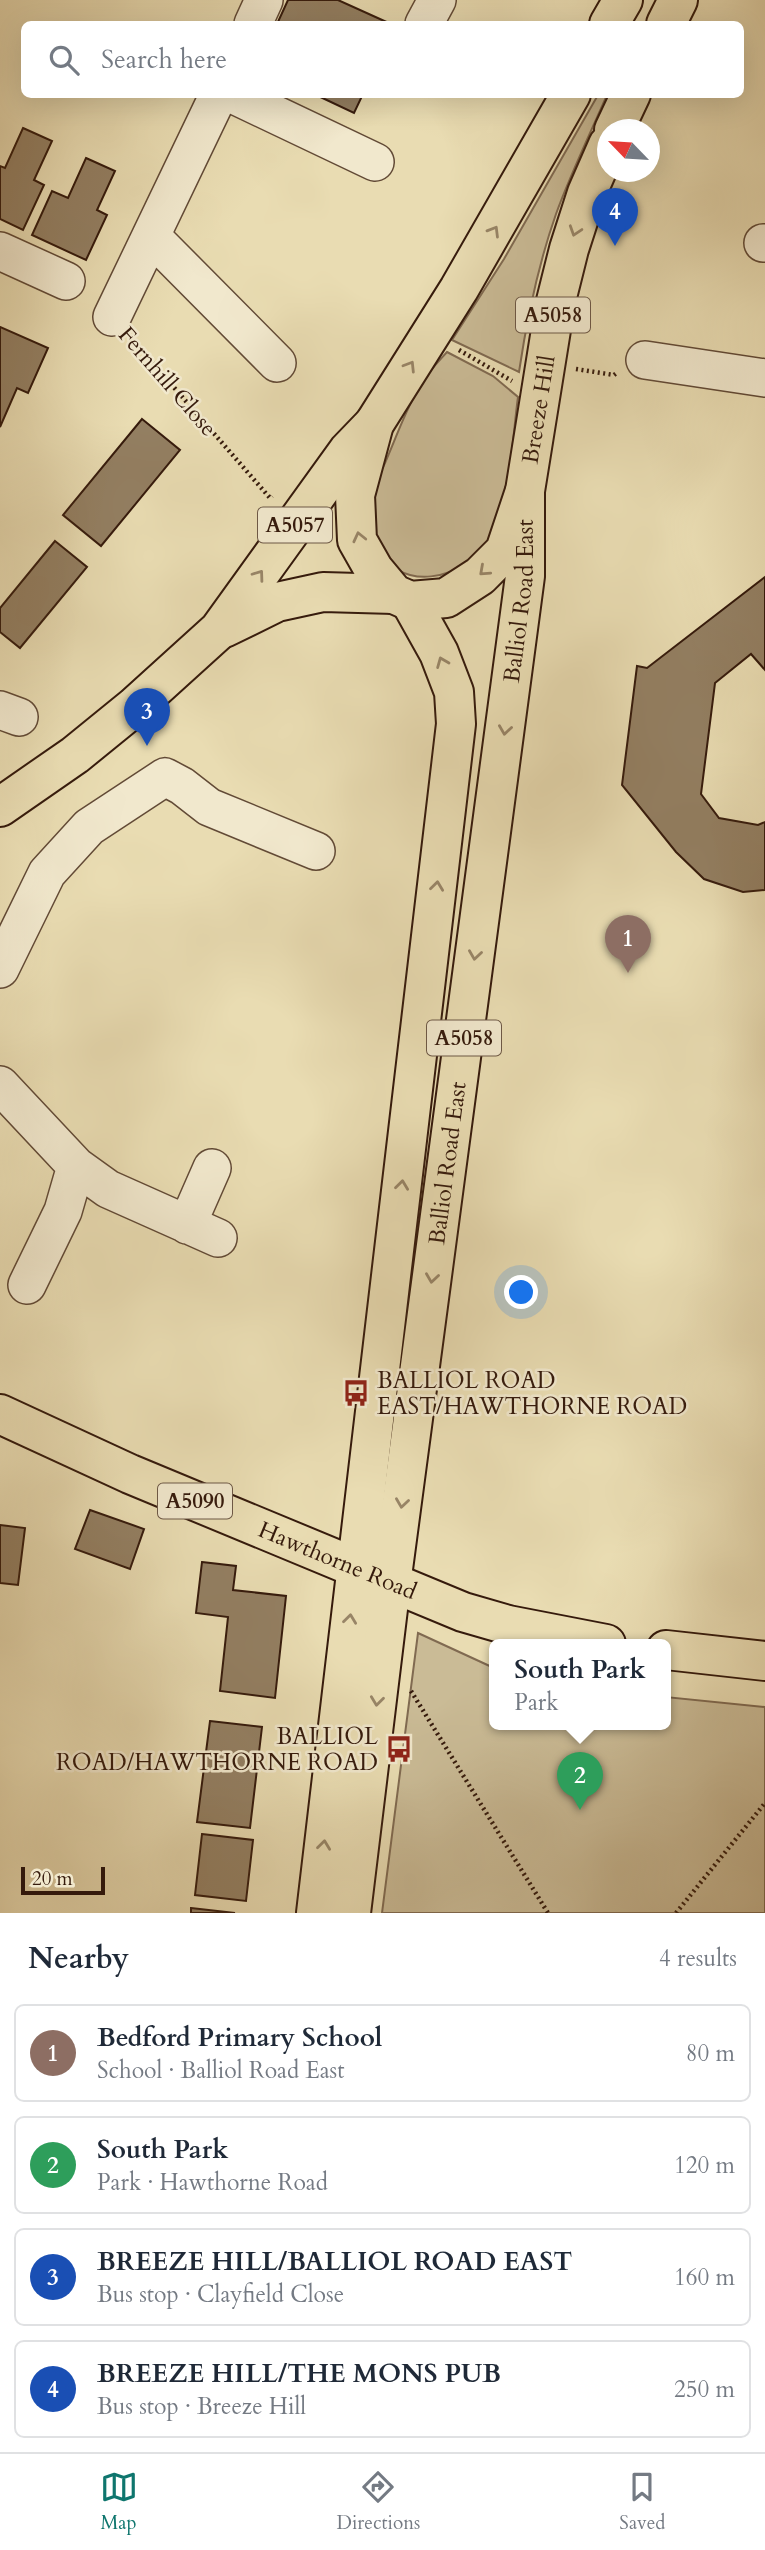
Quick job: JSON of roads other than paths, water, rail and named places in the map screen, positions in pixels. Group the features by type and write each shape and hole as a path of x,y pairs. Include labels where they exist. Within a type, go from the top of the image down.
{"main road":[{"path":"612,21 623,0"},
{"path":"668,21 678,0"},
{"name":"Breeze Hill","path":"0,807 75,755 134,707 219,630 348,451 374,424 526,177 569,98"},
{"path":"619,119 629,98"},
{"name":"Breeze Hill","path":"219,630 277,602 323,592 402,598 446,598 480,576 505,551 525,491 555,305 569,249 597,169"},
{"name":"Breeze Hill","path":"374,424 355,495 357,540 374,570 402,598"},
{"name":"Balliol Road East","path":"391,1584 526,576 525,491"},
{"name":"Balliol Road East","path":"357,1569 456,724 454,692 439,653 402,598"},
{"name":"Hawthorne Road","path":"0,1414 130,1474 463,1612 508,1625 580,1639"},
{"name":"A5058","path":"316,1913 357,1569"},
{"name":"A5058","path":"351,1913 391,1584"},
{"path":"671,1651 765,1661"}],"street":[{"path":"254,21 264,0"},
{"path":"426,21 437,0"},
{"name":"Fernhill Close","path":"113,317 217,98"},
{"path":"240,98 375,162"},
{"path":"151,236 277,363"},
{"path":"0,251 66,281"},
{"path":"645,360 765,379"},
{"path":"1,964 47,873 89,827 165,777 182,786 209,807 316,851"},
{"path":"0,1085 76,1167 108,1189 203,1231 212,1168"},
{"path":"27,1285 63,1212 76,1167"}],"place":[{"name":"BREEZE HILL/THE MONS PUB","path":"615,246"},
{"name":"BREEZE HILL/BALLIOL ROAD EAST","path":"147,746"},
{"name":"Bedford Primary School","path":"628,973"},
{"name":"BALLIOL ROAD EAST/HAWTHORNE ROAD","path":"356,1393"},
{"name":"BALLIOL ROAD/HAWTHORNE ROAD","path":"399,1749"},
{"name":"South Park","path":"580,1810"}]}
